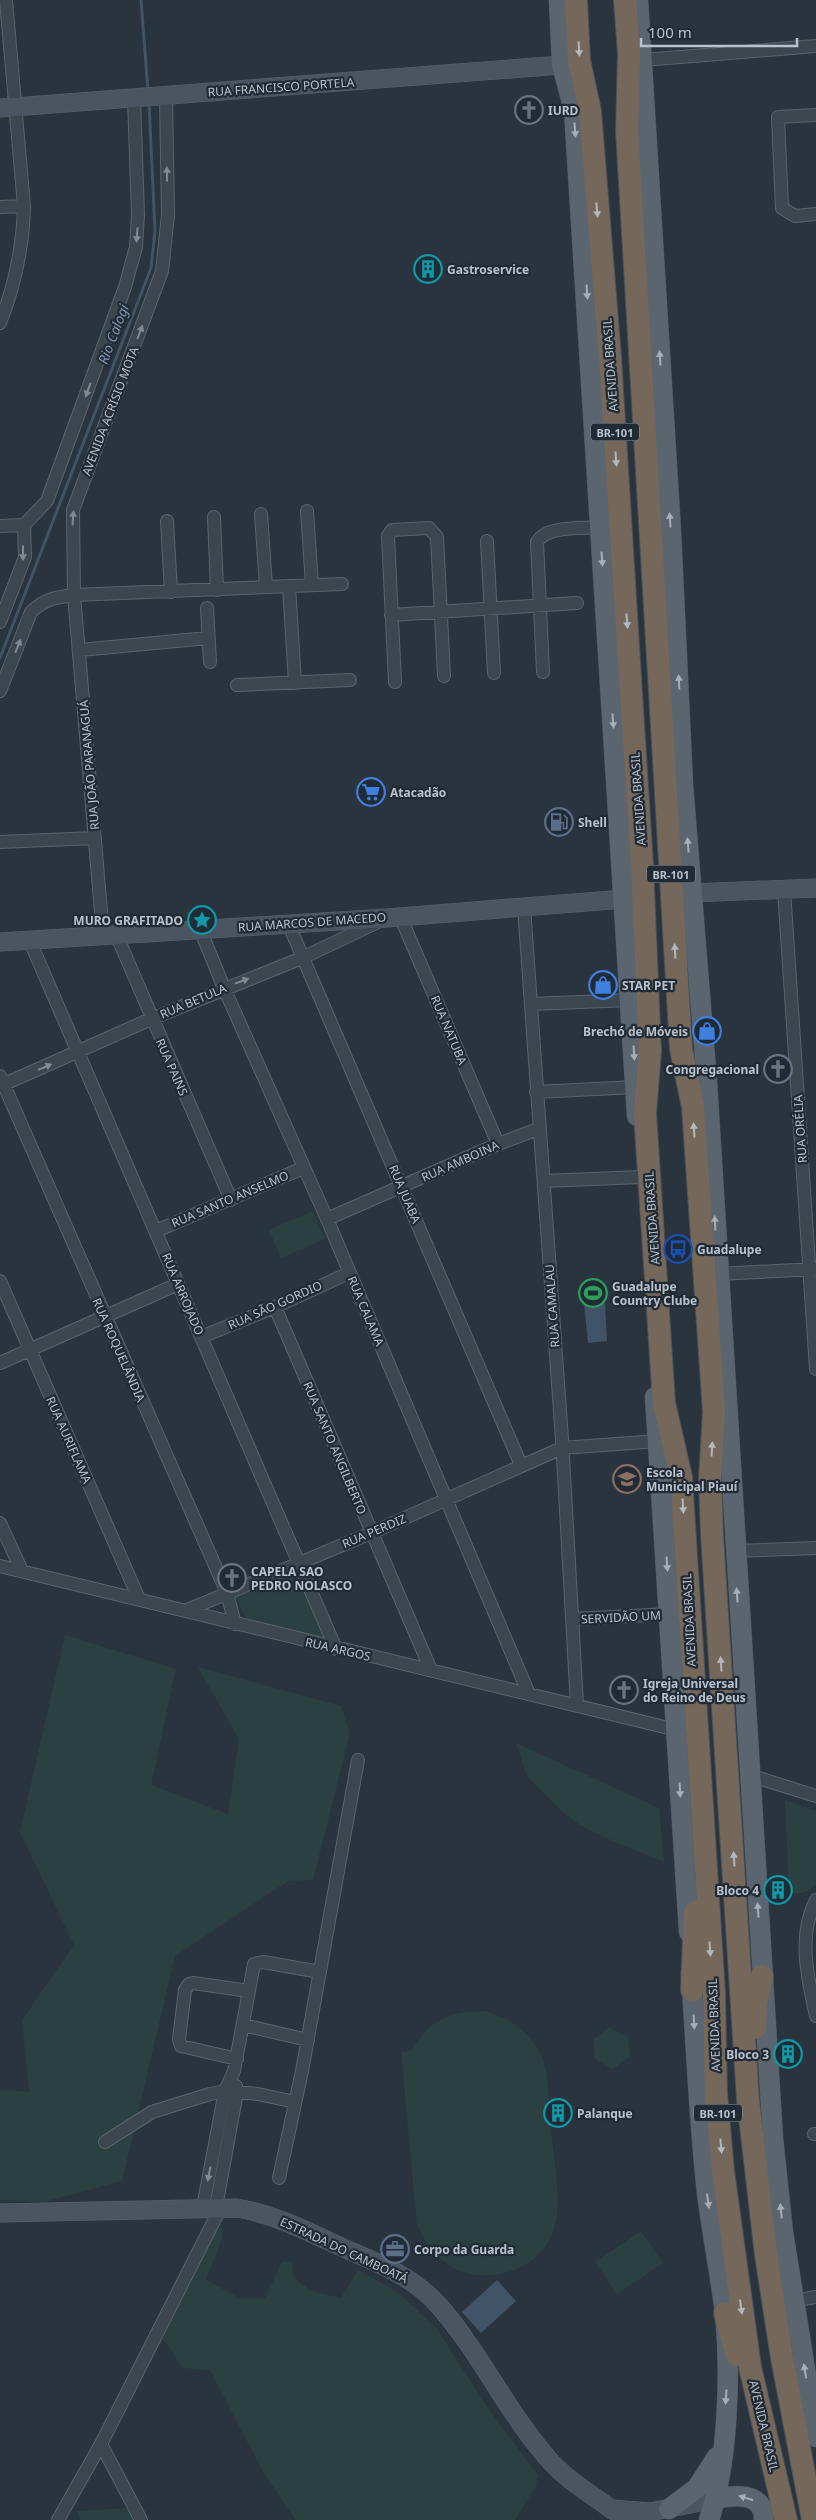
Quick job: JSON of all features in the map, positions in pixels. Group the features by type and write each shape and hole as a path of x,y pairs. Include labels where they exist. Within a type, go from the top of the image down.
{"highway":[{"name":"AVENIDA BRASIL","path":"576,0 579,60 590,110 610,357 642,865 650,1051 645,1113 664,1403 682,1477 700,1794 714,1994 716,2093 723,2171 750,2367 786,2520"},
{"name":"BR-101","path":"626,0 629,54 627,131 680,1039 693,1108 713,1402 710,1478 712,1535 744,2056 782,2358 813,2520"},
{"path":"692,1990 700,1794"},
{"path":"759,2187 755,2037 756,2005 762,1976"},
{"path":"725,2313 754,2413 776,2478"},
{"path":"782,2358 795,2394 816,2480"}],"main road":[{"name":"AVENIDA BRASIL","path":"559,0 562,66 574,110 593,390 600,527 704,2166 725,2313"},
{"path":"638,0 671,531 683,784 707,1082 734,1551 773,2138 793,2301 816,2436"},
{"name":"RUA FRANCISCO PORTELA","path":"7,108 562,66"},
{"path":"692,893 816,888"},
{"name":"RUA MARCOS DE MACEDO","path":"0,942 394,917 624,899"},
{"name":"ESTRADA DO CAMBOATÁ","path":"0,2213 213,2207 251,2210 270,2216 399,2273 419,2286 449,2319 521,2425 550,2461 580,2489 619,2514 650,2512 715,2499"},
{"path":"709,2520 715,2499 723,2444 728,2378 725,2313"},
{"path":"669,2509 697,2488 707,2475 723,2444"},
{"path":"715,2499 734,2495 746,2496 759,2504 763,2510 764,2520"}],"street":[{"path":"0,323 4,304 20,259 24,206 7,108 6,0"},
{"path":"643,60 816,46"},
{"name":"AVENIDA ACRÍSIO MOTA","path":"74,595 73,510 162,271 168,215 163,96"},
{"path":"0,622 24,557 24,525 47,501 125,287 136,247 138,214 136,99"},
{"path":"816,115 778,117 782,208 795,216 816,214"},
{"path":"0,208 24,206"},
{"path":"308,511 312,585"},
{"path":"261,514 266,587"},
{"path":"214,517 217,590"},
{"path":"167,521 171,592"},
{"path":"0,526 24,525"},
{"path":"543,672 537,542 540,537 550,532 600,527"},
{"path":"395,682 388,536 392,530 429,528 435,532 437,537 444,676"},
{"path":"487,541 494,673"},
{"path":"0,691 31,612 40,603 53,598 74,595 342,584"},
{"path":"289,586 295,683"},
{"name":"RUA JOÃO PARANAGUÁ","path":"74,595 95,838 109,935"},
{"path":"391,615 577,603"},
{"path":"206,608 210,662"},
{"path":"80,650 208,638"},
{"path":"236,685 350,680"},
{"path":"0,842 95,838"},
{"name":"RUA ORÉLIA","path":"784,890 812,1269 816,1369"},
{"name":"RUA CAMALAU","path":"524,907 538,1129 544,1182 562,1448 577,1706"},
{"name":"RUA BETULA","path":"1,1082 78,1053 151,1019 302,958 394,917"},
{"name":"RUA NATUBA","path":"394,917 498,1144"},
{"name":"RUA JUABA","path":"288,924 521,1465"},
{"name":"RUA CALAMA","path":"200,929 224,988 327,1219 529,1694"},
{"name":"RUA PAINS","path":"109,935 151,1019 231,1200"},
{"name":"RUA ARROJADO","path":"29,940 336,1649"},
{"path":"531,1004 630,1000"},
{"name":"RUA ROQUELÂNDIA","path":"1,1082 227,1593 235,1624"},
{"path":"536,1092 636,1087"},
{"name":"RUA AMBOINA","path":"327,1219 498,1144 538,1129"},
{"name":"RUA SANTO ANSELMO","path":"156,1231 303,1168"},
{"path":"544,1182 641,1177"},
{"path":"717,1274 812,1269"},
{"name":"RUA SÃO GORDIO","path":"201,1337 275,1307 349,1272"},
{"name":"RUA AURIFLAMA","path":"0,1281 139,1599"},
{"path":"0,1363 31,1351 178,1284"},
{"name":"RUA SANTO ANGILBERTO","path":"275,1307 371,1533 432,1670"},
{"name":"RUA PERDIZ","path":"185,1611 371,1533 562,1448 658,1441"},
{"path":"0,1523 22,1571"},
{"path":"734,1551 816,1548"},
{"name":"RUA ARGOS","path":"0,1566 336,1649 432,1670 677,1730"},
{"name":"SERVIDÃO UM","path":"572,1619 670,1614"},
{"path":"279,2178 308,2040 358,1760"},
{"path":"749,1776 816,1796"},
{"path":"815,1907 808,1922 806,1952 807,1971 816,2016"},
{"path":"58,2520 100,2444 213,2207 219,2151 254,1964 258,1962 320,1972"},
{"path":"236,2065 181,2046 179,2039 185,1990 189,1984 193,1983 249,1991"},
{"path":"243,2025 308,2040"},
{"path":"105,2142 152,2112 194,2098 231,2092 295,2102"},
{"path":"793,2301 816,2298"},
{"path":"100,2444 141,2520"}],"green space":[{"path":"313,1211 325,1239 281,1258 269,1230"},
{"path":"295,1570 334,1645 247,1621 236,1597"},
{"path":"65,1635 176,1669 151,1785 228,1814 239,1739 198,1667 341,1706 350,1733 313,1880 288,1881 175,1956 122,2181 44,2202 0,2200 0,2089 29,2092 22,2020 74,1945 20,1832"},
{"path":"516,1743 659,1808 664,1862 580,1825 561,1811 527,1776"},
{"path":"785,1800 816,1811 816,1886 803,1893 789,1893"},
{"path":"484,2011 507,2019 520,2028 531,2039 541,2056 547,2081 558,2193 555,2226 543,2250 531,2261 518,2268 503,2273 487,2275 471,2274 456,2269 443,2261 431,2249 417,2225 401,2052 411,2051 426,2031 441,2019 460,2013"},
{"path":"609,2027 628,2037 630,2056 613,2069 595,2059 593,2040"},
{"path":"222,2227 222,2238 206,2280 240,2298 265,2298 282,2262 292,2261 294,2278 311,2291 341,2298 358,2270 399,2293 437,2329 489,2410 538,2475 536,2486 515,2520 296,2520 263,2472 210,2370 183,2368 163,2339 213,2232"},
{"path":"641,2231 663,2263 617,2294 595,2262"},
{"path":"130,2508 136,2520 80,2520 77,2511"}],"water":[{"path":"605,1302 607,1341 588,1343 584,1303"},
{"path":"497,2280 516,2301 481,2333 462,2312"}],"waterway":[{"name":"Rio Calogi","path":"141,0 148,91"},
{"name":"Rio Calogi","path":"0,658 151,268 155,231 149,102"}],"place":[{"name":"IURD","path":"529,110"},
{"name":"Gastroservice","path":"428,269"},
{"name":"Atacadão","path":"371,792"},
{"name":"Shell","path":"559,822"},
{"name":"MURO GRAFITADO","path":"202,920"},
{"name":"STAR PET","path":"603,985"},
{"name":"Brechó de Móveis","path":"707,1031"},
{"name":"Congregacional","path":"778,1069"},
{"name":"Guadalupe","path":"678,1249"},
{"name":"Guadalupe Country Clube","path":"593,1293"},
{"name":"Escola Municipal Piauí","path":"627,1479"},
{"name":"CAPELA SAO PEDRO NOLASCO","path":"232,1578"},
{"name":"Igreja Universal do Reino de Deus","path":"624,1690"},
{"name":"Bloco 4","path":"778,1890"},
{"name":"Bloco 3","path":"788,2054"},
{"name":"Palanque","path":"558,2113"},
{"name":"Corpo da Guarda","path":"395,2249"}]}
